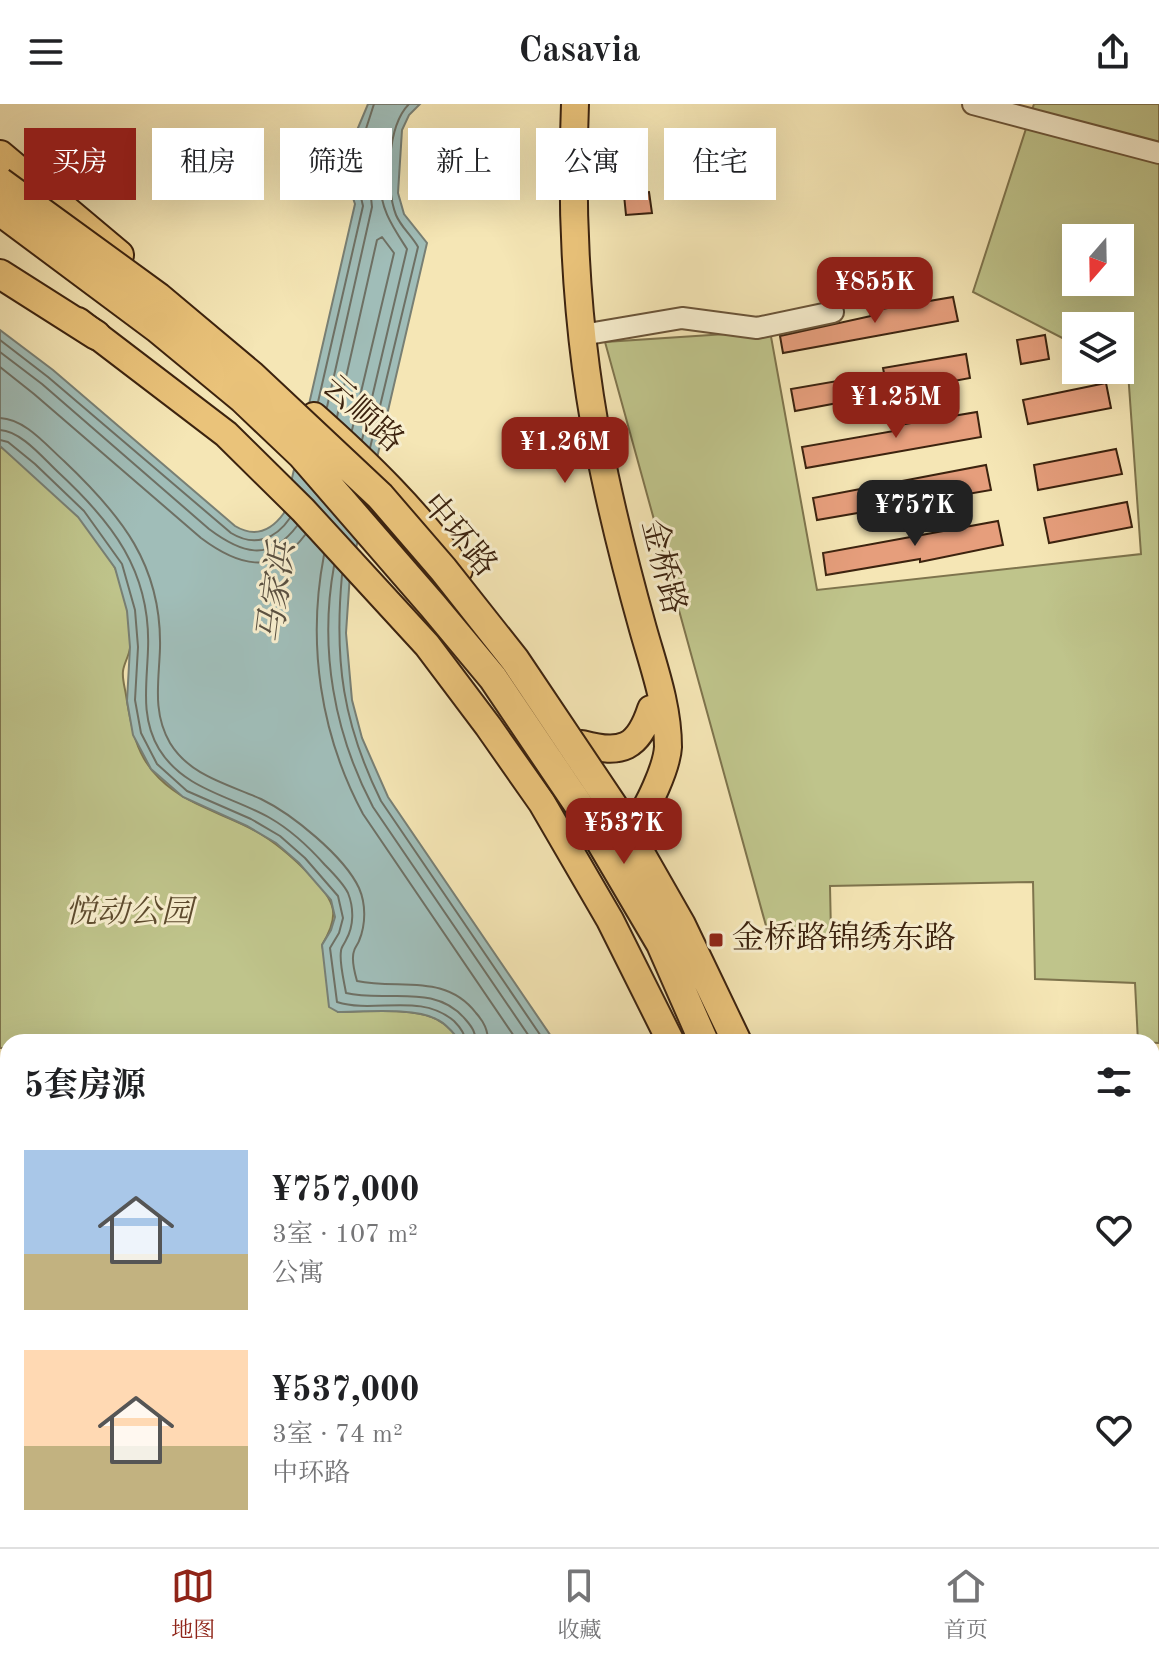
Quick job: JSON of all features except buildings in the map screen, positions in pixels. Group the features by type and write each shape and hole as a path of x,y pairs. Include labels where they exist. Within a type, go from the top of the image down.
{"highway":[{"path":"0,155 132,267"},
{"name":"中环路","path":"0,182 158,297 251,375 380,496 443,569 515,660 613,806 681,925 733,1034"},
{"name":"中环路","path":"0,211 157,328 243,399 302,455 433,606 493,678 582,810 661,944 700,1034"},
{"path":"0,274 96,335"}],"main road":[{"name":"金桥路","path":"557,104 556,230 563,318 575,400 589,477 651,709 653,739 630,815"},
{"name":"金桥路","path":"575,104 573,232 582,335 605,475 627,569 665,705 668,751 646,808 630,815 576,861"},
{"name":"云顺路","path":"0,167 254,364 369,465 429,529 582,744 657,856 745,1034"},
{"path":"0,259 226,434 303,510 427,645 542,803 610,920 667,1034"},
{"path":"582,744 613,751 629,745 640,736 651,709"}],"street":[{"path":"973,104 1159,153"},
{"path":"582,335 682,318 757,328 833,312"}],"green space":[{"path":"1034,104 1159,104 1159,1034 1138,1034 1135,983 1035,979 1033,882 830,886 831,934 771,944 605,342 770,331 817,590 1141,554 1129,384 1134,384 1134,312 1062,312 1062,338 973,292"},
{"name":"悦动公园","path":"0,446 80,518 107,552 116,570 130,629 130,648 123,671 130,718 136,740 151,769 180,795 250,828 275,844 305,870 326,894 333,916 322,945 338,1012 417,1013 438,1020 455,1034 0,1034"}],"water":[{"name":"马家浜","path":"368,104 420,104 409,115 402,130 398,193 404,214 427,243 350,574 346,633 352,700 362,738 388,797 550,1034 454,1034 438,1020 417,1013 338,1012 329,1007 322,945 335,917 331,900 299,863 276,843 183,797 151,769 133,735 127,701 130,647 127,611 115,568 78,517 0,446 0,330 53,370 235,526 256,532 274,524 284,513 354,200 392,200 392,128 358,128"}],"place":[{"name":"金桥路锦绣东路","path":"716,940"}]}
